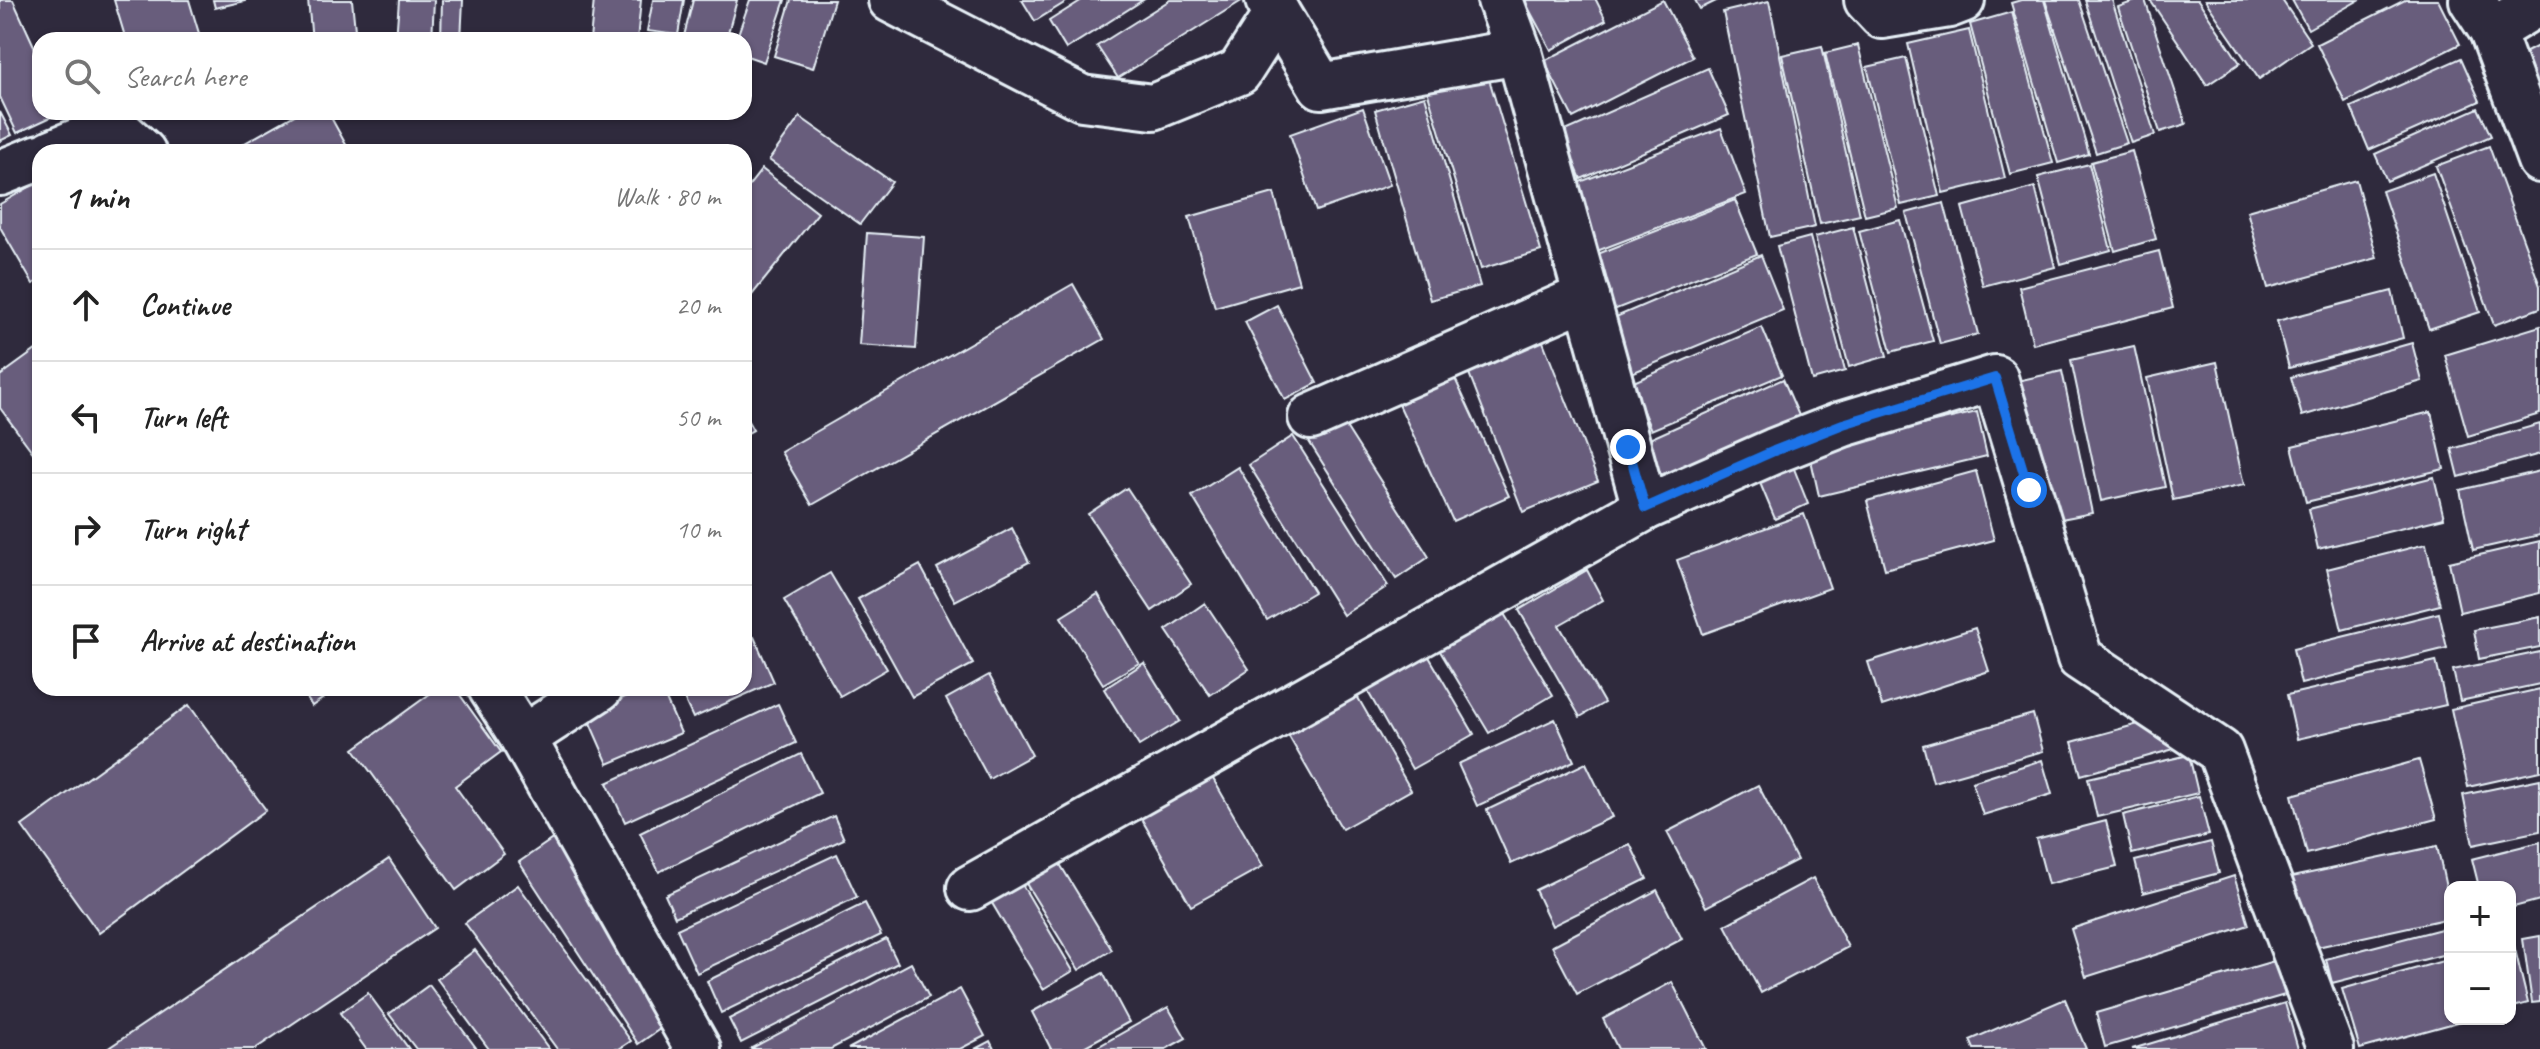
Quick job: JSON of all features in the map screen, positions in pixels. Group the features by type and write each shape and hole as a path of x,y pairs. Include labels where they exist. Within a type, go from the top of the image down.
{"street":[{"path":"891,0 1082,98 1153,107 1239,72 1272,6"},
{"path":"1500,0 1519,52 1645,508"},
{"path":"1867,0 1882,16 1962,0"},
{"path":"2540,2 2482,16 2540,160"},
{"path":"1272,6 1321,86 1519,52"},
{"path":"71,144 88,137 123,134 134,144"},
{"path":"0,173 32,160"},
{"path":"1311,417 1587,296"},
{"path":"970,888 1645,508 1843,424 1995,378 2080,658 2220,751 2331,1049"},
{"path":"496,696 523,738 687,1044"},
{"path":"523,738 588,696"}],"building":[{"path":"0,0 13,0 32,42 32,120 45,120 17,133 0,97"},
{"path":"114,0 189,0 199,32 124,32"},
{"path":"213,0 245,0 245,1 215,8"},
{"path":"308,0 352,0 355,32 311,32"},
{"path":"399,0 434,0 432,32 397,32"},
{"path":"442,0 463,0 461,32 441,32"},
{"path":"594,0 641,0 638,32 591,32"},
{"path":"653,0 684,0 679,32 647,31"},
{"path":"693,0 737,0 728,32 685,32"},
{"path":"750,0 785,0 764,62 752,58 752,32 739,32"},
{"path":"791,0 834,0 813,68 774,56"},
{"path":"1022,0 1069,0 1035,21"},
{"path":"1082,0 1143,0 1066,49 1049,21"},
{"path":"1170,0 1243,0 1118,78 1097,46"},
{"path":"1524,0 1596,0 1606,20 1551,50"},
{"path":"1663,0 1693,57 1573,118 1544,61"},
{"path":"1695,0 1718,0 1700,9"},
{"path":"2044,0 2089,154 2058,163 2011,3"},
{"path":"2045,0 2079,0 2127,143 2096,153"},
{"path":"2085,0 2112,0 2155,135 2131,143"},
{"path":"2145,0 2186,124 2160,132 2118,7"},
{"path":"2150,0 2198,0 2240,63 2207,85"},
{"path":"2205,0 2282,0 2311,43 2259,79"},
{"path":"2292,0 2359,0 2308,29"},
{"path":"2405,0 2438,0 2460,44 2345,102 2317,44"},
{"path":"1769,1 1815,227 1770,237 1723,12"},
{"path":"2012,12 2053,163 2010,174 1970,24"},
{"path":"1969,30 2005,178 1943,193 1908,44"},
{"path":"1858,45 1898,208 1865,216 1825,53"},
{"path":"2540,45 2540,117 2511,60"},
{"path":"1822,46 1860,215 1820,224 1782,55"},
{"path":"1906,58 1939,196 1901,205 1867,67"},
{"path":"2461,58 2480,101 2369,150 2351,107"},
{"path":"1708,68 1729,115 1581,179 1561,133"},
{"path":"1486,69 1541,251 1481,269 1426,87"},
{"path":"1425,96 1480,286 1430,300 1375,110"},
{"path":"1363,108 1390,185 1316,211 1290,134"},
{"path":"2478,108 2491,136 2387,181 2375,154"},
{"path":"0,112 12,135 0,141"},
{"path":"800,117 892,182 860,224 769,160"},
{"path":"286,120 332,120 346,144 243,144"},
{"path":"1721,128 1746,194 1597,251 1572,185"},
{"path":"2489,146 2540,286 2540,308 2494,325 2436,166"},
{"path":"2132,151 2156,239 2115,251 2091,162"},
{"path":"2089,164 2111,250 2061,264 2038,177"},
{"path":"762,169 818,213 752,295 752,182"},
{"path":"2433,173 2480,312 2429,329 2382,191"},
{"path":"2356,180 2377,258 2268,288 2247,211"},
{"path":"32,186 32,282 0,227 0,204"},
{"path":"2035,187 2055,267 1983,286 1962,207"},
{"path":"1274,193 1299,283 1215,307 1189,217"},
{"path":"1735,200 1757,254 1611,311 1590,257"},
{"path":"1944,203 1978,334 1940,344 1906,213"},
{"path":"1900,220 1933,341 1891,352 1859,231"},
{"path":"1853,227 1887,356 1849,367 1815,237"},
{"path":"867,233 924,237 916,349 859,345"},
{"path":"1810,237 1845,371 1812,380 1777,246"},
{"path":"2159,251 2173,308 2033,344 2019,287"},
{"path":"1761,255 1783,310 1627,375 1604,322"},
{"path":"1073,284 1104,339 812,505 781,452"},
{"path":"2392,291 2403,338 2289,368 2277,321"},
{"path":"1277,305 1317,383 1285,400 1245,322"},
{"path":"2540,326 2540,414 2468,436 2445,355"},
{"path":"1762,327 1782,375 1651,430 1631,383"},
{"path":"1540,334 1598,481 1523,512 1465,363"},
{"path":"2412,343 2422,381 2302,416 2291,377"},
{"path":"2134,346 2165,487 2101,501 2071,360"},
{"path":"32,353 32,451 0,408 0,376"},
{"path":"2217,362 2244,485 2173,500 2147,378"},
{"path":"2062,371 2092,513 2046,522 2017,381"},
{"path":"1452,372 1509,496 1453,521 1396,398"},
{"path":"1783,379 1800,418 1662,479 1645,441"},
{"path":"1977,412 1987,456 1819,496 1809,451"},
{"path":"2431,412 2444,469 2306,502 2292,446"},
{"path":"1341,419 1429,557 1396,579 1308,440"},
{"path":"2540,424 2540,454 2459,477 2452,449"},
{"path":"1293,436 1388,586 1343,615 1249,465"},
{"path":"1789,456 1808,504 1775,519 1755,471"},
{"path":"1238,467 1314,592 1267,620 1192,496"},
{"path":"1976,471 1994,540 1885,569 1867,501"},
{"path":"2540,471 2540,535 2473,550 2460,490"},
{"path":"2434,477 2444,518 2318,549 2309,509"},
{"path":"1127,488 1191,584 1152,611 1088,514"},
{"path":"1804,514 1830,588 1703,634 1677,560"},
{"path":"1012,528 1029,562 955,601 937,568"},
{"path":"2540,541 2540,593 2460,612 2449,562"},
{"path":"2426,544 2440,605 2342,630 2327,569"},
{"path":"920,565 973,664 912,697 858,599"},
{"path":"1587,570 1603,600 1559,625 1604,703 1580,717 1519,610"},
{"path":"830,573 887,669 840,696 784,600"},
{"path":"1098,594 1139,663 1103,684 1061,617"},
{"path":"1205,603 1249,669 1210,695 1166,630"},
{"path":"1500,607 1553,695 1489,733 1437,646"},
{"path":"2439,613 2447,648 2301,684 2293,649"},
{"path":"2540,617 2540,647 2479,659 2474,630"},
{"path":"1975,628 1989,671 1882,706 1868,662"},
{"path":"752,638 774,682 752,692"},
{"path":"1424,648 1474,734 1412,769 1363,683"},
{"path":"2540,652 2540,684 2460,701 2453,670"},
{"path":"2436,661 2446,705 2297,739 2287,695"},
{"path":"1144,663 1180,721 1139,746 1104,689"},
{"path":"989,675 1032,755 989,779 946,699"},
{"path":"2540,689 2540,771 2468,787 2451,709"},
{"path":"305,696 326,696 312,706"},
{"path":"427,696 461,696 501,752 455,786 504,854 456,890 354,749"},
{"path":"628,696 665,696 681,733 608,764 586,714"},
{"path":"683,696 742,696 693,718"},
{"path":"1357,696 1411,790 1342,829 1288,735"},
{"path":"778,704 796,743 625,822 607,783"},
{"path":"189,705 266,810 99,933 22,826"},
{"path":"2033,714 2043,751 1933,782 1923,745"},
{"path":"2164,717 2174,749 2081,775 2072,742"},
{"path":"1555,719 1574,761 1477,806 1458,764"},
{"path":"801,754 820,793 659,872 640,833"},
{"path":"2189,755 2198,793 2097,817 2088,778"},
{"path":"2042,760 2052,794 1983,815 1972,782"},
{"path":"2419,760 2436,819 2307,854 2292,795"},
{"path":"1586,763 1612,817 1511,864 1487,810"},
{"path":"1212,777 1263,866 1191,906 1141,818"},
{"path":"2540,779 2540,831 2473,845 2463,795"},
{"path":"1758,785 1797,860 1706,907 1667,832"},
{"path":"2199,796 2209,835 2132,854 2123,815"},
{"path":"834,816 844,839 675,917 665,895"},
{"path":"2106,821 2117,867 2048,884 2036,839"},
{"path":"554,838 673,1020 638,1044 519,862"},
{"path":"2211,842 2219,873 2143,893 2135,861"},
{"path":"2540,842 2540,900 2516,906 2516,881 2478,881 2472,859"},
{"path":"1630,844 1647,879 1552,926 1535,890"},
{"path":"2437,846 2445,881 2444,919 2308,949 2292,877"},
{"path":"837,854 857,897 697,973 677,929"},
{"path":"1055,856 1112,950 1079,970 1022,877"},
{"path":"389,859 435,928 255,1049 107,1049"},
{"path":"1013,869 1073,971 1043,989 983,888"},
{"path":"2234,876 2249,925 2086,977 2071,929"},
{"path":"1813,878 1848,947 1761,993 1725,925"},
{"path":"518,885 631,1041 619,1049 557,1049 465,923"},
{"path":"1657,890 1682,939 1577,994 1552,946"},
{"path":"865,903 881,935 721,1013 707,981"},
{"path":"2444,928 2444,955 2332,983 2326,959"},
{"path":"2540,936 2540,1002 2532,1003 2523,939"},
{"path":"886,939 898,963 741,1043 729,1019"},
{"path":"475,950 549,1049 489,1049 437,979"},
{"path":"2516,954 2528,1003 2516,1006"},
{"path":"2274,961 2285,995 2105,1047 2096,1013"},
{"path":"2444,961 2444,1025 2447,1025 2360,1049 2342,989"},
{"path":"911,963 929,997 831,1049 750,1049"},
{"path":"1103,973 1129,1022 1080,1049 1051,1049 1032,1012"},
{"path":"1672,982 1706,1049 1618,1049 1603,1019"},
{"path":"429,985 477,1049 416,1049 389,1014"},
{"path":"960,989 985,1036 960,1049 848,1049"},
{"path":"368,993 409,1049 366,1049 340,1013"},
{"path":"2065,999 2086,1049 1974,1049 1970,1040"},
{"path":"2285,1003 2298,1049 2132,1049"},
{"path":"1168,1007 1186,1038 1166,1049 1094,1049"},
{"path":"990,1041 994,1049 975,1049"}],"route":[{"path":"1628,447 1645,508 1843,424 1995,378 2029,490"}]}
